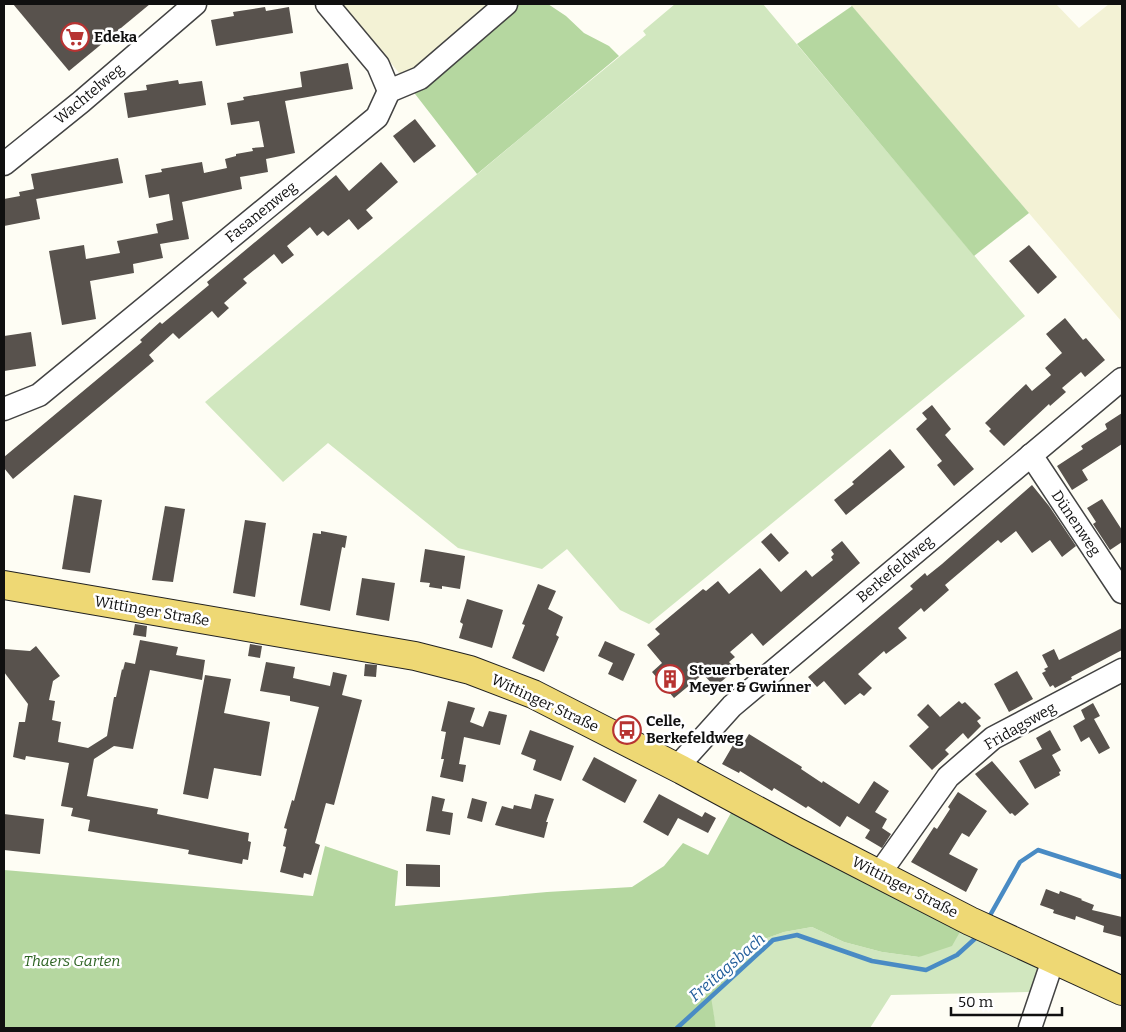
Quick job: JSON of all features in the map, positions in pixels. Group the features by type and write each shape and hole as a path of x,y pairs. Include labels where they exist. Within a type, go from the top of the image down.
{"main road":[{"name":"Wittinger Straße","path":"4,585 415,656 470,670 533,694 970,920 1122,991"}],"street":[{"name":"Wachtelweg","path":"4,164 81,102 195,4"},
{"path":"327,4 378,65 389,91 420,78 506,4"},
{"name":"Fasanenweg","path":"4,409 39,395 377,117 389,91"},
{"name":"Berkefeldweg","path":"677,767 732,706 1031,454 1122,380"},
{"name":"Dünenweg","path":"1031,454 1122,592"},
{"name":"Fridagsweg","path":"879,874 948,777 985,744 1122,670"},
{"path":"1030,1028 1053,960"}],"green space":[{"path":"343,4 495,4 404,79"},
{"path":"519,4 548,4 566,16 584,33 609,46 619,56 477,174 412,90"},
{"path":"675,4 763,4 1025,316 649,624 620,610 567,549 542,569 458,548 328,443 283,482 205,402 646,35 643,31"},
{"path":"850,4 1056,4 1079,28 1109,4 1122,4 1122,322"},
{"path":"852,6 1029,213 974,256 797,44"},
{"name":"Thaers Garten","path":"732,811 961,930 952,946 919,957 882,952 844,942 812,927 784,932 756,942 711,997 716,1028 4,1028 4,870 313,896 325,846 398,871 395,906 547,892 632,887 664,866 683,843 708,855"},
{"path":"812,927 844,942 882,952 919,957 961,930 1040,965 1030,992 891,995 870,1028 716,1028 710,997 755,942 784,932"}],"building":[{"name":"Edeka","path":"13,4 150,4 69,71"},
{"path":"265,7 266,11 289,7 293,33 216,46 211,20 234,16 233,12"},
{"path":"348,63 353,89 285,101 295,153 266,159 268,172 240,177 242,189 182,202 189,239 160,244 163,258 133,264 134,273 90,281 96,319 62,325 49,251 84,245 86,259 120,253 117,241 158,233 156,224 173,220 169,194 149,198 145,175 162,172 161,169 202,162 204,173 227,168 225,159 236,156 236,154 253,151 252,148 264,147 259,121 231,125 227,103 244,100 243,97 302,87 300,72"},
{"path":"178,80 179,84 202,81 206,105 128,118 124,93 147,90 146,85"},
{"path":"415,119 436,146 414,163 393,136"},
{"path":"118,158 123,183 36,199 40,219 4,226 4,199 20,196 19,192 34,189 31,174"},
{"path":"381,162 398,182 366,210 373,218 358,230 349,219 328,236 323,231 317,236 310,227 287,246 294,255 282,264 274,254 243,279 247,283 224,303 229,308 218,318 212,311 179,339 173,333 149,355 154,361 13,479 4,468 4,457 142,342 140,340 160,322 162,324 209,285 207,282 336,175 349,191"},
{"path":"1029,245 1057,277 1038,294 1009,261"},
{"path":"1065,318 1083,340 1086,338 1105,360 1085,377 1081,372 1062,388 1066,392 1050,406 1049,404 1004,446 989,431 991,429 985,423 1026,384 1032,391 1051,375 1045,368 1062,353 1046,334"},
{"path":"31,332 36,366 4,371 4,336"},
{"path":"932,405 951,429 945,435 974,469 954,486 937,465 942,461 916,429 927,419 922,413"},
{"path":"1122,413 1122,444 1082,470 1088,480 1072,490 1057,466 1083,449 1081,446 1107,429 1105,424"},
{"path":"890,449 905,467 846,515 834,500 854,484 852,482"},
{"path":"1032,485 1049,506 1076,546 1062,557 1050,540 1032,553 1016,531 1001,543 998,540 945,585 949,590 924,612 921,608 898,628 907,638 886,654 884,651 858,674 872,688 864,696 860,693 845,705 824,681 817,687 808,677 913,589 910,586 925,573 927,576 942,564"},
{"path":"74,495 102,500 90,573 62,569"},
{"path":"1102,499 1122,530 1122,542 1110,550 1093,524 1096,522 1087,508"},
{"path":"165,506 185,509 173,582 152,580"},
{"path":"245,520 266,523 255,597 233,593"},
{"path":"321,531 347,536 345,548 342,547 330,611 300,605 313,533 321,534"},
{"path":"771,533 789,553 779,562 761,542"},
{"path":"842,541 860,563 763,646 752,633 730,652 735,657 729,662 736,669 715,687 703,674 674,698 652,672 662,663 647,645 660,634 655,629 703,589 706,591 718,581 729,594 760,568 781,592 806,570 812,577 833,560 831,557 834,554 831,550"},
{"path":"425,549 465,556 460,589 442,586 442,589 429,587 430,583 420,582"},
{"path":"362,578 395,583 389,621 356,615"},
{"path":"538,584 556,591 548,609 563,617 556,635 559,637 544,672 512,658 525,625 522,624"},
{"path":"467,599 503,610 492,648 459,638 463,624 460,622"},
{"path":"135,624 147,626 146,637 133,635"},
{"path":"1122,628 1122,650 1071,677 1072,679 1055,688 1053,685 1050,687 1042,673 1048,667 1042,655 1054,649 1059,660"},
{"path":"140,640 178,647 176,655 205,660 202,680 150,670 133,749 114,746 94,759 87,796 158,809 157,814 249,833 248,841 251,842 248,860 243,859 242,864 188,854 189,850 88,831 90,820 71,816 73,808 61,806 69,763 26,756 25,760 13,757 19,722 25,722 28,704 4,672 4,649 30,651 36,646 60,676 53,681 49,700 55,701 52,720 61,722 58,742 88,748 107,736 114,697 116,697 122,669 125,662 135,664"},
{"path":"605,641 635,654 623,681 608,674 613,663 598,656"},
{"path":"250,644 262,646 260,658 248,656"},
{"path":"266,662 295,667 293,678 330,686 333,672 347,675 342,695 362,700 334,805 326,803 315,843 320,845 311,875 304,873 303,878 280,872 286,847 283,846 287,829 284,828 292,800 294,801 319,707 290,701 290,696 260,691"},
{"path":"365,664 377,665 376,677 364,676"},
{"path":"1017,671 1033,699 1009,712 994,684"},
{"path":"205,675 231,679 224,713 270,722 261,776 214,768 208,799 183,794"},
{"path":"448,701 475,708 470,722 483,727 489,711 507,715 500,745 464,737 459,764 466,765 463,782 440,777 444,759 441,759 446,732 441,731"},
{"path":"959,701 962,704 965,702 981,718 977,721 981,726 968,739 963,733 945,750 949,754 932,770 909,746 929,727 917,715 928,704 940,717"},
{"path":"1093,703 1100,716 1094,719 1110,748 1099,754 1089,737 1081,742 1073,726 1085,719 1081,710"},
{"path":"530,730 574,746 561,781 533,770 536,760 521,754"},
{"path":"1050,730 1061,750 1052,755 1061,771 1059,772 1060,775 1035,789 1019,761 1042,749 1036,738"},
{"path":"749,734 802,767 801,769 822,783 823,781 859,804 874,781 889,791 875,812 887,819 882,828 891,834 882,848 865,838 870,830 847,816 840,827 808,806 806,808 774,788 772,791 740,771 739,773 722,764 736,740 743,744"},
{"path":"594,757 637,780 625,803 582,780"},
{"path":"992,761 1029,804 1015,816 1012,813 1010,814 975,774"},
{"path":"958,792 987,811 969,837 962,833 949,854 978,869 966,892 911,862 934,827 937,829"},
{"path":"535,794 554,799 546,822 548,822 544,838 495,825 502,806 513,809 514,805 531,809"},
{"path":"659,794 702,817 705,812 716,818 708,833 678,818 668,836 643,822"},
{"path":"432,796 445,799 442,811 453,813 450,835 426,831"},
{"path":"472,798 487,802 482,822 467,818"},
{"path":"4,814 44,819 40,854 4,850"},
{"path":"406,864 440,865 440,887 406,886"},
{"path":"1046,889 1059,894 1060,891 1082,899 1094,905 1092,910 1122,917 1122,937 1103,932 1104,926 1076,916 1075,920 1053,913 1054,910 1040,905"}],"waterway":[{"name":"Freitagsbach","path":"988,919 1020,862 1038,850 1122,877"},
{"name":"Freitagsbach","path":"677,1028 773,940 797,935 872,961 926,970 957,955 979,935"}],"place":[{"name":"Edeka","path":"75,37"},
{"name":"Steuerberater Meyer & Gwinner","path":"670,679"},
{"name":"Celle, Berkefeldweg","path":"627,730"}]}
